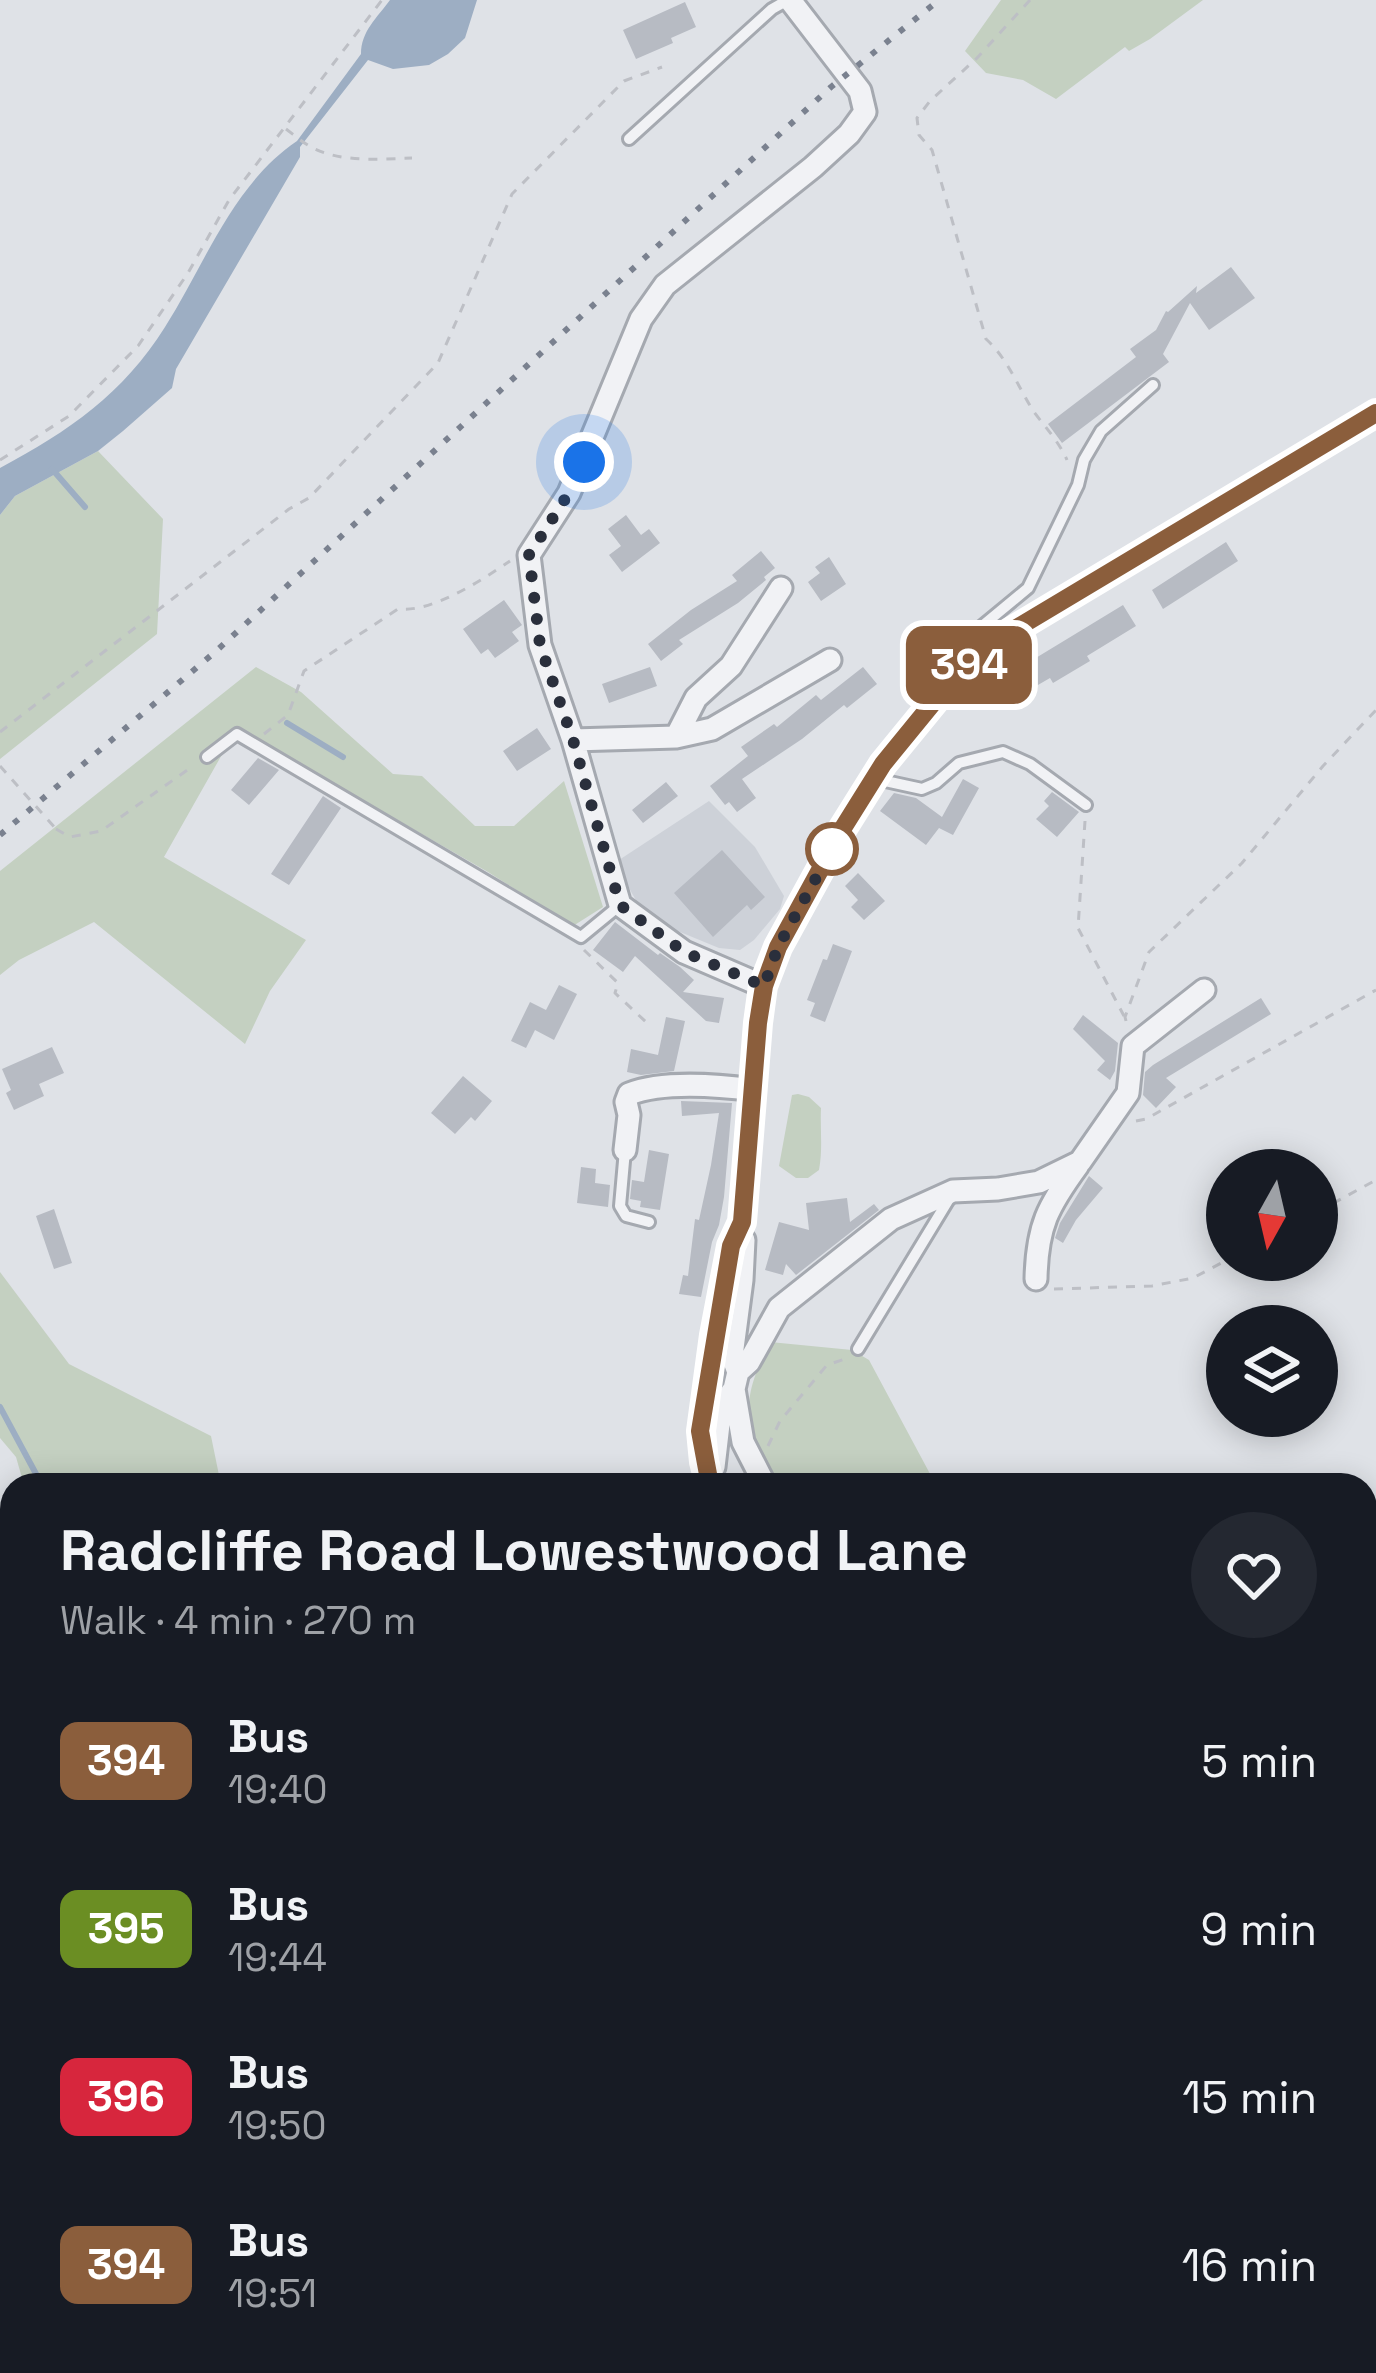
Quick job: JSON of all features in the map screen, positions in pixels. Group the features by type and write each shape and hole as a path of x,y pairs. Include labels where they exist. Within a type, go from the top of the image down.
{"street":[{"path":"764,986 684,952 620,905 573,740 540,645 529,555 569,493 641,319 665,284 813,167 865,112 860,91 789,0"},
{"path":"758,1473 743,1442 732,1355 764,986 778,947 843,828 874,779 950,682 1000,638 1376,413"},
{"path":"676,737 696,698 731,666 781,588"},
{"path":"573,740 676,737 712,729 830,659"},
{"path":"1036,1279 1037,1241 1053,1199 1127,1093 1133,1046 1204,990"},
{"path":"626,1150 629,1094 700,1086 753,1090"},
{"path":"713,1473 722,1406 779,1308 891,1219 953,1191 998,1190 1040,1182 1080,1162"},
{"path":"709,1473 700,1431 731,1246 742,1222"}],"lane":[{"path":"629,139 772,9 789,0"},
{"path":"972,662 970,635 1028,588 1101,431 1153,385"},
{"path":"207,757 237,734 581,938 620,905"},
{"path":"874,779 922,789 959,764 1003,752 1030,764 1086,806"},
{"path":"626,1150 620,1207 626,1216 649,1222"},
{"path":"859,1349 953,1191"}],"path":[{"path":"0,460 69,416 138,346 230,200 382,0"},
{"path":"1030,0 917,118 920,135 932,150 986,339 999,350 1035,413 1061,446"},
{"path":"0,732 326,482 438,363 512,194 624,81 662,67"},
{"path":"284,128 334,155 412,158"},
{"path":"253,742 288,715 304,671 398,609 414,611 490,577 507,562"},
{"path":"1125,1017 1149,952 1243,862 1376,710"},
{"path":"0,766 56,830 70,837 101,831 207,757"},
{"path":"1086,806 1078,928 1125,1017 1133,1046"},
{"path":"581,938 577,944 618,983 615,993 646,1022"},
{"path":"1106,1126 1146,1119 1376,990"},
{"path":"1338,1201 1376,1180"},
{"path":"1036,1279 1037,1286 1063,1290 1152,1286 1206,1271"},
{"path":"753,1465 763,1460 780,1421 827,1365 855,1356 859,1349"}],"shaded area":[{"path":"709,801 755,847 784,896 780,909 740,950 719,948 646,918 619,860"}],"green space":[{"path":"1001,0 1203,0 1150,39 1129,51 1125,47 1056,99 1023,80 986,73 965,51"},
{"path":"98,451 163,519 157,634 0,759 0,515 15,496"},
{"path":"256,667 301,692 393,774 422,776 475,826 514,826 564,781 603,907 573,926 237,728 164,857 306,940 270,991 245,1044 94,922 19,960 0,975 0,871"},
{"path":"792,1095 821,1108 819,1170 808,1178 796,1178 779,1166"},
{"path":"0,1272 69,1364 211,1436 219,1473 21,1473 16,1457 0,1438"},
{"path":"770,1342 852,1350 869,1360 930,1473 771,1473 749,1415"}],"water":[{"path":"390,0 477,0 465,38 429,65 393,69 368,60 300,147 300,157 176,369 172,388 98,451 15,496 0,515 0,468 93,409 149,351 238,202 255,179 297,141 361,54 367,32"}],"building":[{"path":"685,2 696,27 636,59 623,30"},
{"path":"1231,267 1255,298 1209,330 1190,303 1163,354 1169,362 1062,443 1048,424 1136,357 1130,349 1156,330 1166,311"},
{"path":"626,515 641,535 649,529 660,543 622,572 609,555 621,546 608,529"},
{"path":"1226,542 1238,561 1163,609 1152,590"},
{"path":"761,551 775,568 766,580 679,640 683,644 661,661 648,644 737,581 732,575"},
{"path":"829,557 846,584 821,601 808,582 820,573 815,567"},
{"path":"504,600 522,625 512,632 519,641 495,658 488,649 481,654 463,629"},
{"path":"1123,605 1136,626 1087,656 1090,661 995,710 983,690"},
{"path":"650,667 657,686 609,703 602,684"},
{"path":"863,667 877,684 742,779 756,798 737,812 729,802 725,805 710,786 748,756 741,747 774,724 777,727 816,695 821,700"},
{"path":"537,728 551,749 517,771 503,751"},
{"path":"258,758 279,770 249,805 231,790"},
{"path":"963,779 979,788 953,835 939,828 926,845 880,811 894,793 916,798 942,817"},
{"path":"666,782 678,796 643,823 632,810"},
{"path":"1052,792 1079,812 1057,837 1036,819 1049,806 1044,801"},
{"path":"323,796 341,808 289,885 271,874"},
{"path":"722,850 765,897 751,910 747,905 713,937 674,893"},
{"path":"858,873 885,901 864,920 851,907 858,900 845,886"},
{"path":"615,922 694,980 683,992 724,998 719,1023 706,1021 635,956 623,972 593,950"},
{"path":"833,944 852,951 825,1022 810,1016 815,1003 807,1000"},
{"path":"559,985 577,994 554,1040 535,1030 526,1048 511,1041 530,1002 546,1010"},
{"path":"1261,998 1271,1014 1166,1078 1176,1087 1156,1108 1143,1095 1145,1072 1153,1065"},
{"path":"1083,1015 1118,1043 1110,1080 1097,1070 1105,1061 1073,1029"},
{"path":"666,1017 685,1021 674,1071 627,1072 631,1049 658,1055"},
{"path":"52,1047 64,1073 39,1084 44,1096 14,1110 2,1069"},
{"path":"463,1076 492,1101 475,1121 471,1117 455,1134 431,1113"},
{"path":"681,1101 732,1103 724,1197 701,1297 679,1294 683,1275 688,1276 695,1219 699,1220 719,1113 682,1116"},
{"path":"649,1150 669,1154 660,1210 640,1207 641,1201 630,1199 632,1180 644,1182"},
{"path":"581,1167 596,1169 595,1183 610,1185 608,1207 577,1203"},
{"path":"1089,1176 1103,1188 1063,1243 1055,1238 1060,1223"},
{"path":"847,1198 850,1222 874,1204 879,1210 796,1275 786,1264 783,1275 765,1270 779,1222 809,1230 806,1203"},
{"path":"54,1209 72,1263 54,1269 36,1216"}],"waterway":[{"path":"52,469 85,507"},
{"path":"287,723 343,757"},
{"path":"0,1407 36,1473"}],"railway":[{"path":"0,835 215,652 831,87 939,0"}],"bus line":[{"name":"394","path":"707,1473 700,1431 731,1246 742,1222 764,986 778,947 883,764 950,682 1000,638 1376,413"}],"route":[{"path":"584,462 529,555 540,645 573,740 620,905 684,952 764,986 778,947 832,849"}]}
